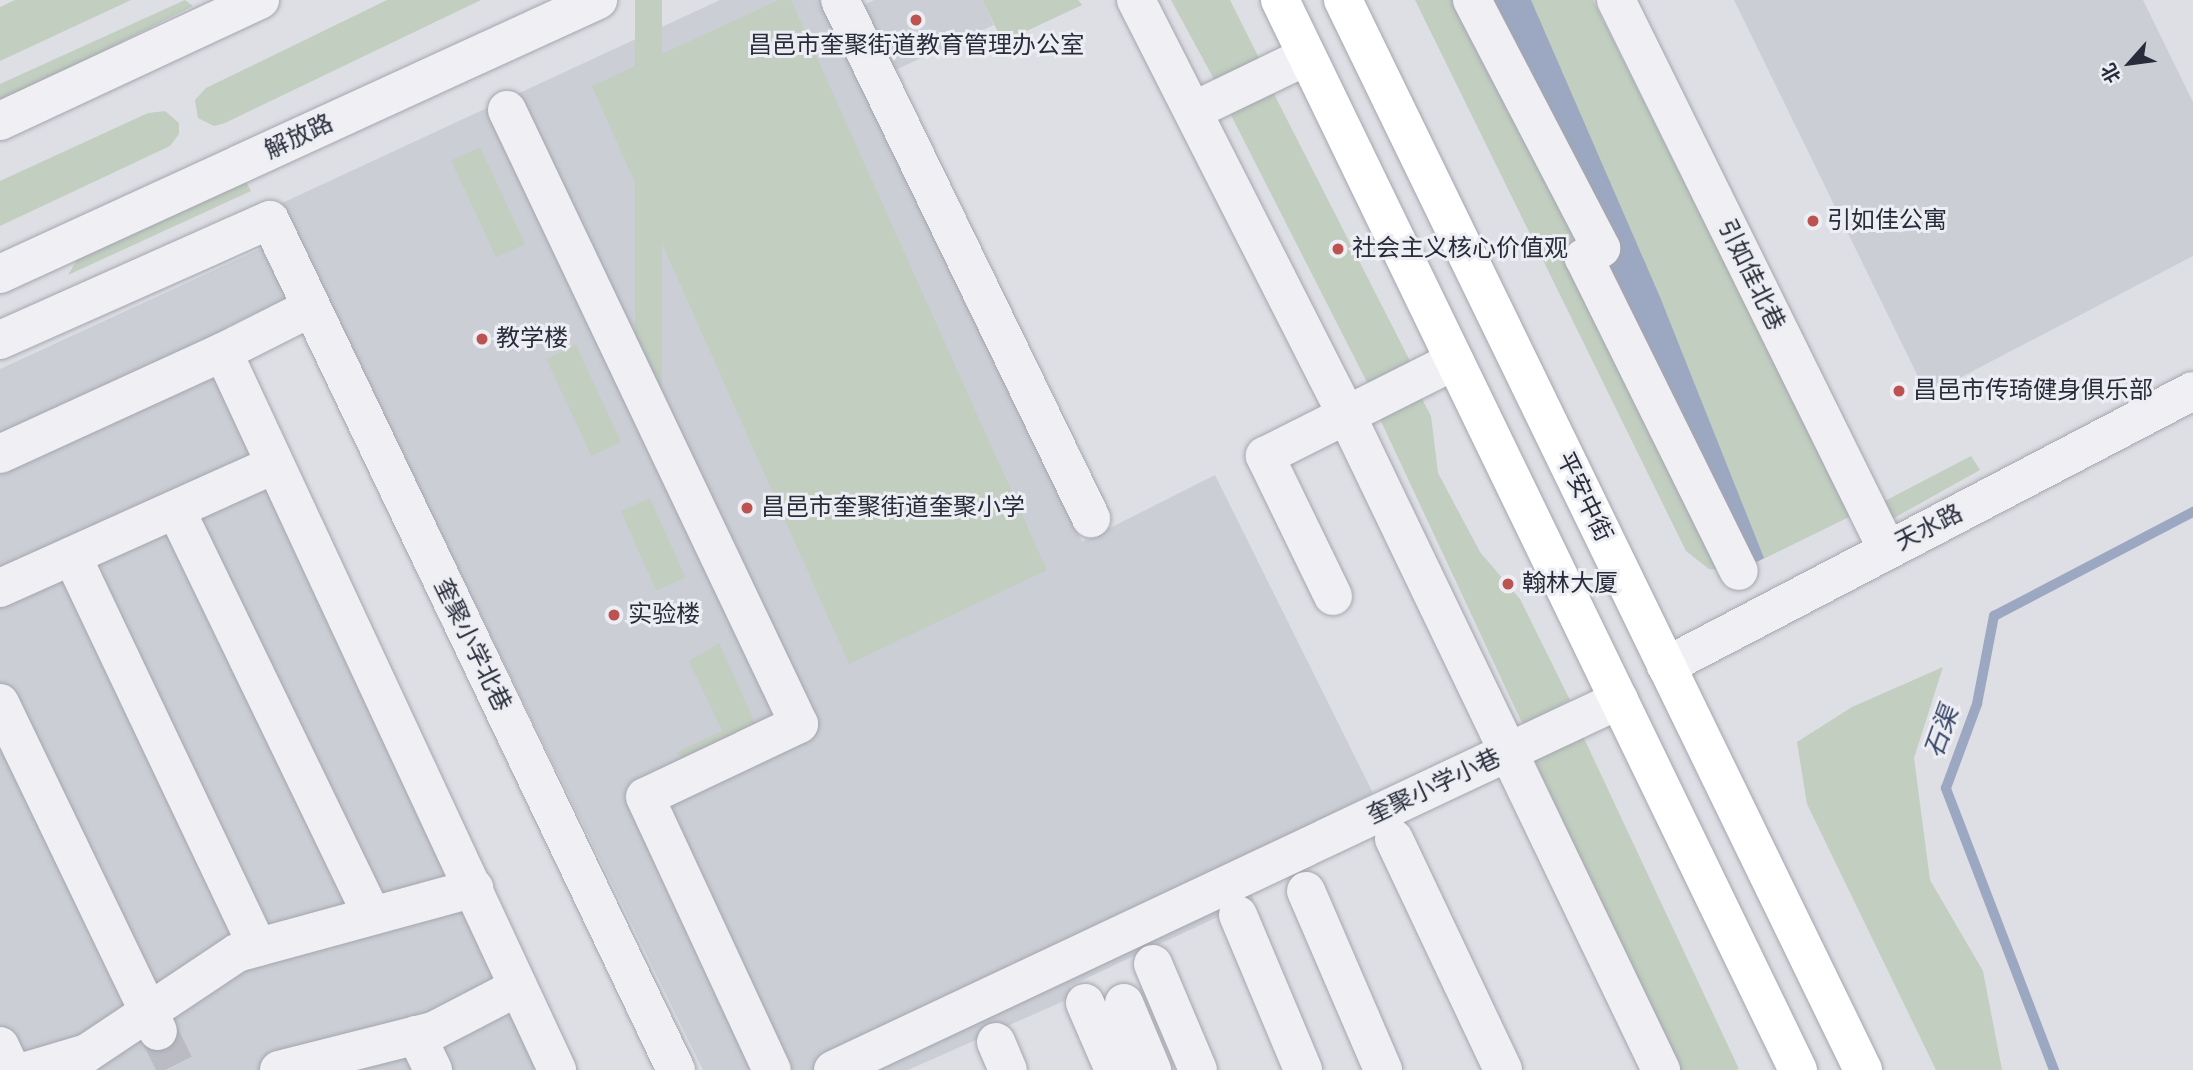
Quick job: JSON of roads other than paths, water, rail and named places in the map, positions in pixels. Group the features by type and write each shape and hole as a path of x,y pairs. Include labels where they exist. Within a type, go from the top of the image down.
{"main road":[{"path":"1280,0 1798,1070"},
{"name":"平安中街","path":"1343,0 1863,1070"}],"street":[{"path":"0,121 260,0"},
{"name":"解放路","path":"0,274 597,0"},
{"path":"840,0 1091,518"},
{"path":"1136,0 1195,110 1346,414 1661,1070"},
{"path":"1472,0 1601,248 1584,258 1739,571"},
{"name":"引如佳北巷","path":"1616,0 1887,549"},
{"path":"1195,110 1307,56"},
{"path":"507,110 799,724 645,797 772,1070"},
{"name":"奎聚小学北巷","path":"0,340 270,220 676,1070"},
{"path":"0,454 223,352 310,308"},
{"path":"223,352 474,888 516,988 557,1070"},
{"path":"1333,596 1265,456 1454,361"},
{"name":"天水路","path":"1666,666 2193,391"},
{"path":"0,588 274,465"},
{"path":"176,510 372,915"},
{"path":"72,556 258,947"},
{"name":"奎聚小学小巷","path":"832,1070 1619,700"},
{"path":"0,703 153,1021"},
{"path":"1394,839 1503,1070"},
{"path":"30,1070 87,1053 153,1021 237,953 474,888"},
{"path":"1306,891 1383,1070"},
{"path":"1238,915 1303,1070"},
{"path":"1153,964 1198,1070"},
{"path":"298,1068 416,1035 516,988"},
{"path":"1085,1003 1114,1070"},
{"path":"1124,1003 1152,1070"},
{"path":"416,1035 433,1070"},
{"path":"0,1046 11,1070"}],"water":[{"path":"1484,0 1531,0 1660,297 1764,558 1749,566"}],"waterway":[{"name":"石渠","path":"2054,1070 1946,788 1977,704 1994,616 2193,512"}],"tunnel":[{"path":"158,1031 177,1070"}],"place":[{"name":"昌邑市奎聚街道教育管理办公室","path":"916,20"},
{"name":"引如佳公寓","path":"1813,221"},
{"name":"社会主义核心价值观","path":"1338,249"},
{"name":"教学楼","path":"482,339"},
{"name":"昌邑市传琦健身俱乐部","path":"1899,391"},
{"name":"昌邑市奎聚街道奎聚小学","path":"747,508"},
{"name":"翰林大厦","path":"1508,584"},
{"name":"实验楼","path":"614,615"}]}
